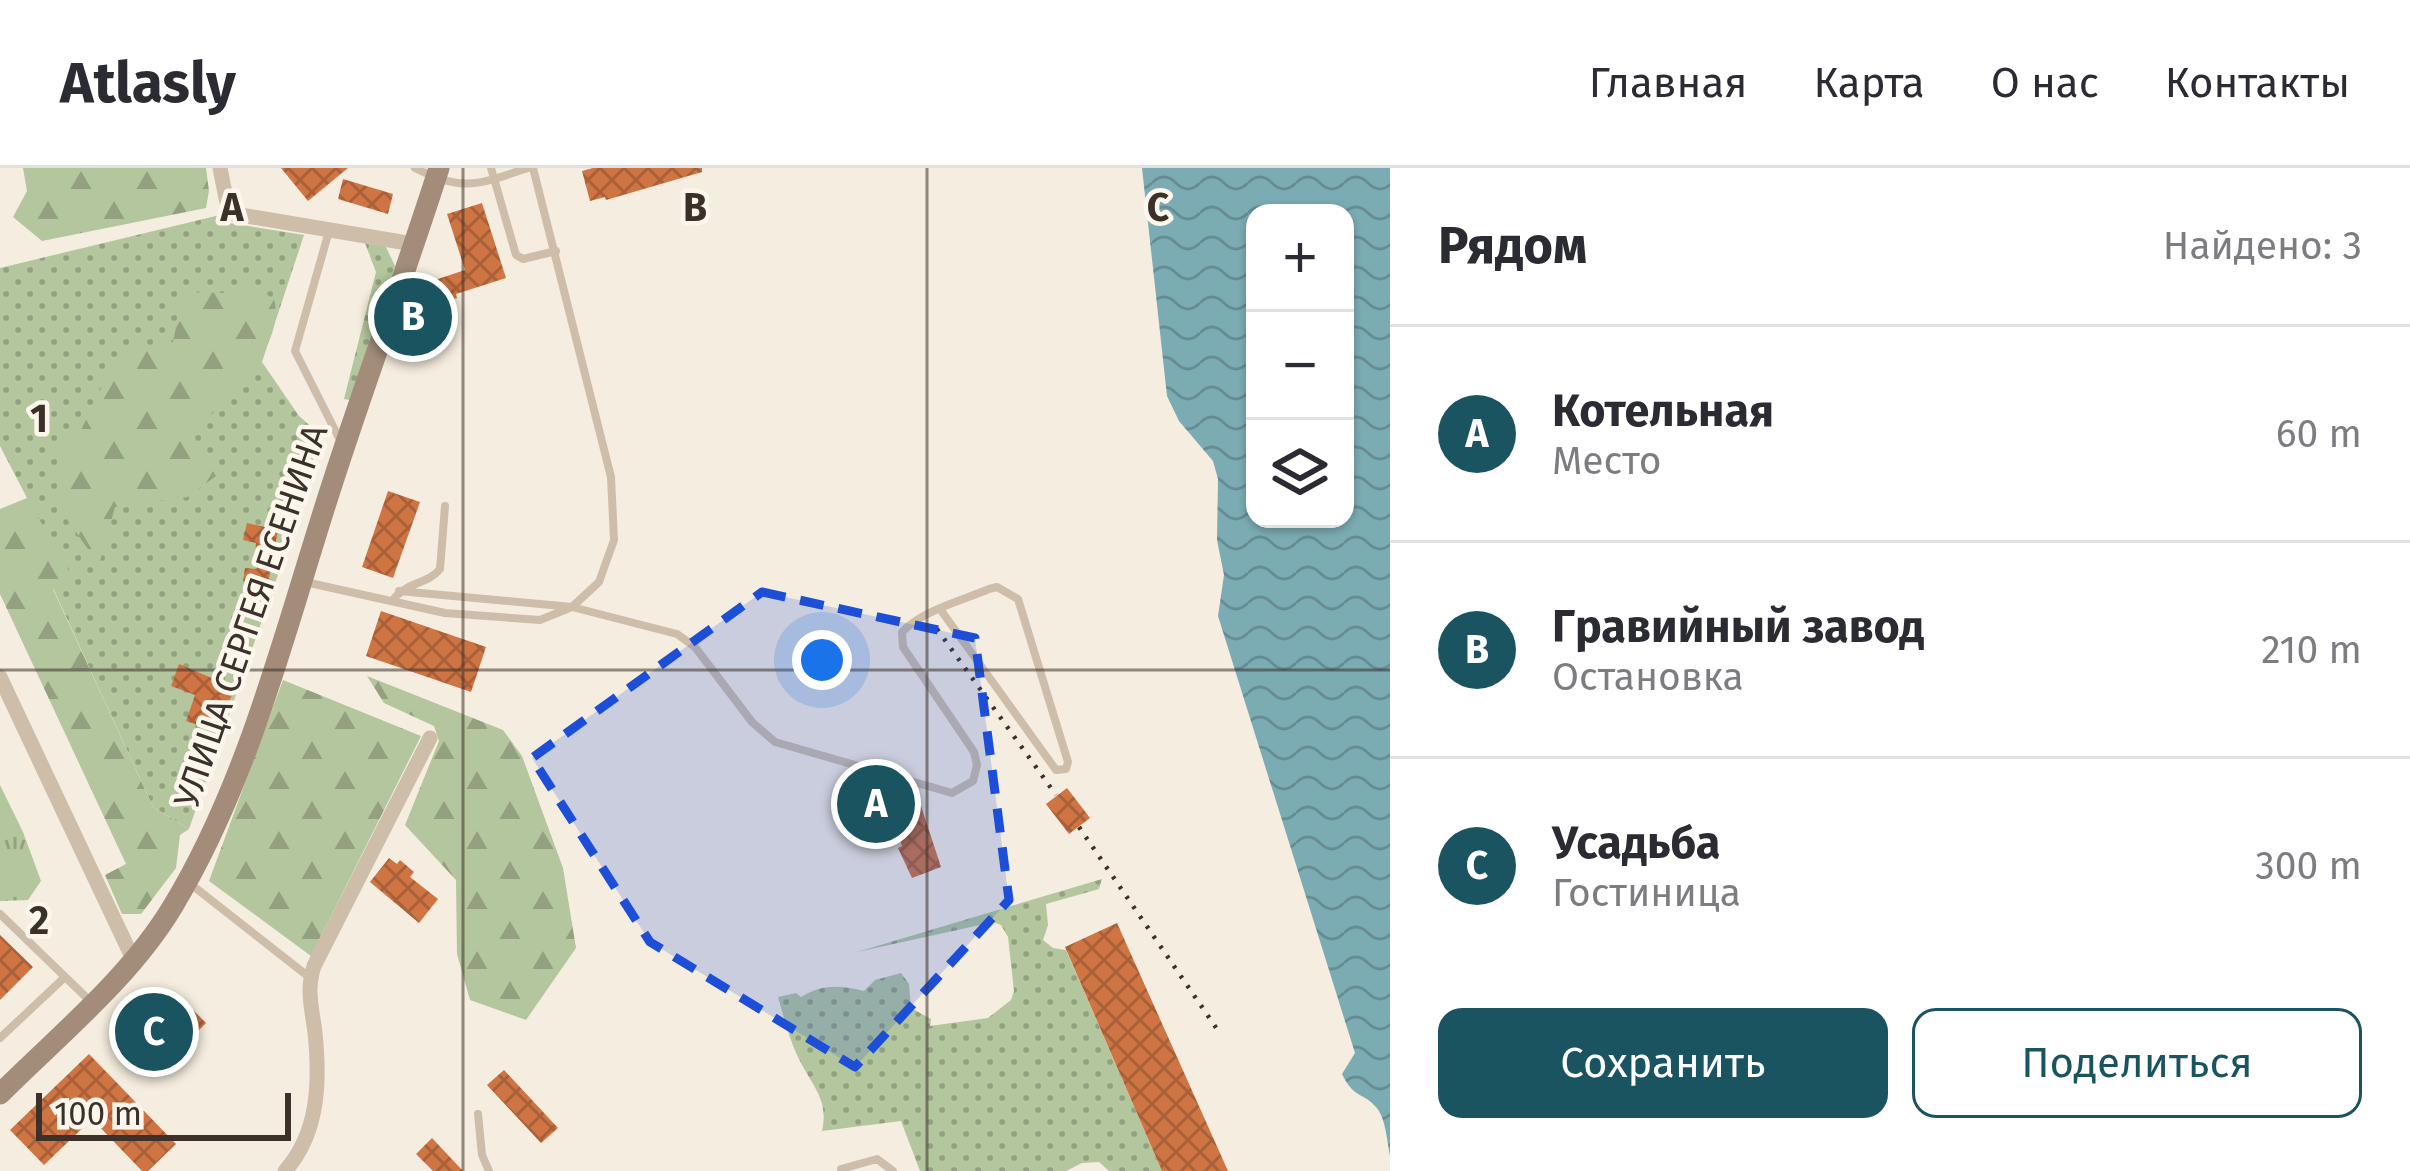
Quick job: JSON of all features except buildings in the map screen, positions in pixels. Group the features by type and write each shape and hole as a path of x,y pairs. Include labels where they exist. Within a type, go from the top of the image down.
{"street":[{"path":"220,168 229,213 413,244"},
{"name":"УЛИЦА СЕРГЕЯ ЕСЕНИНА","path":"0,1094 134,959 187,881 228,792 304,581 413,244 430,172"},
{"path":"0,677 134,959"},
{"path":"285,1171 308,1137 314,1111 316,1054 310,978 430,738"}],"lane":[{"path":"490,168 516,255 523,259 556,250"},
{"path":"304,581 445,613 529,620 555,616 572,607 599,582 609,562 614,513 604,443 556,250 530,168 460,186 430,172"},
{"path":"330,230 295,351 331,430 345,447"},
{"path":"392,601 399,592 440,569 445,506"},
{"path":"399,592 572,607 677,634 687,640 752,722 785,748 952,793 973,781 974,752 900,641 908,625 940,610 997,587 1018,599 1068,762 1066,769 1056,770 940,610"},
{"path":"187,881 310,978"},
{"path":"0,914 92,1004"},
{"path":"0,1038 65,977"},
{"path":"478,1114 482,1155 489,1171"},
{"path":"841,1169 871,1159 884,1161 892,1171"}],"highlighted area":[{"path":"762,592 975,638 1009,900 855,1067 650,942 532,758"}],"green space":[{"path":"23,168 206,168 209,191 206,208 42,241 13,217 27,191"},
{"path":"220,215 230,223 304,235 262,362 299,416 321,435 291,506 281,566 189,829 153,807 53,588 27,498 0,446 0,268"},
{"path":"365,243 385,245 395,266 350,400 344,399 376,272"},
{"path":"250,284 274,299 271,337 249,374 191,434 223,471 187,497 115,507 99,565 64,515 59,451 81,430 117,355 173,342 183,292 223,293"},
{"path":"27,498 69,571 53,589 153,807 189,829 180,835 176,868 141,914 122,914 105,875 126,864 0,594 0,509"},
{"path":"367,676 503,730 522,756 563,868 576,948 526,1020 470,1000 457,954 456,880 405,825 439,741 434,726 384,703"},
{"path":"283,680 421,736 311,956 209,881"},
{"path":"0,785 41,881 28,900 0,901"},
{"path":"1102,879 1099,889 1046,904 1048,925 1043,940 1066,950 1162,1171 1109,1171 1099,1162 1066,1171 920,1171 901,1121 822,1131 822,1102 793,1046 778,997 796,993 801,997 832,987 864,991 875,980 901,973 909,984 911,1008 931,1019 930,1026 988,1018 1011,1000 1014,991 1008,937 1001,925 994,922 857,952"}],"water":[{"path":"1142,168 1390,168 1390,1155 1379,1112 1342,1074 1355,1053 1218,616 1224,575 1217,540 1218,479 1213,461 1179,421 1167,396"}],"railway":[{"path":"937,629 1056,795"},
{"path":"1079,827 1219,1032"}],"place":[{"name":"Гравийный завод","path":"413,317"},
{"name":"Котельная","path":"876,804"},
{"name":"Усадьба","path":"154,1032"}]}
